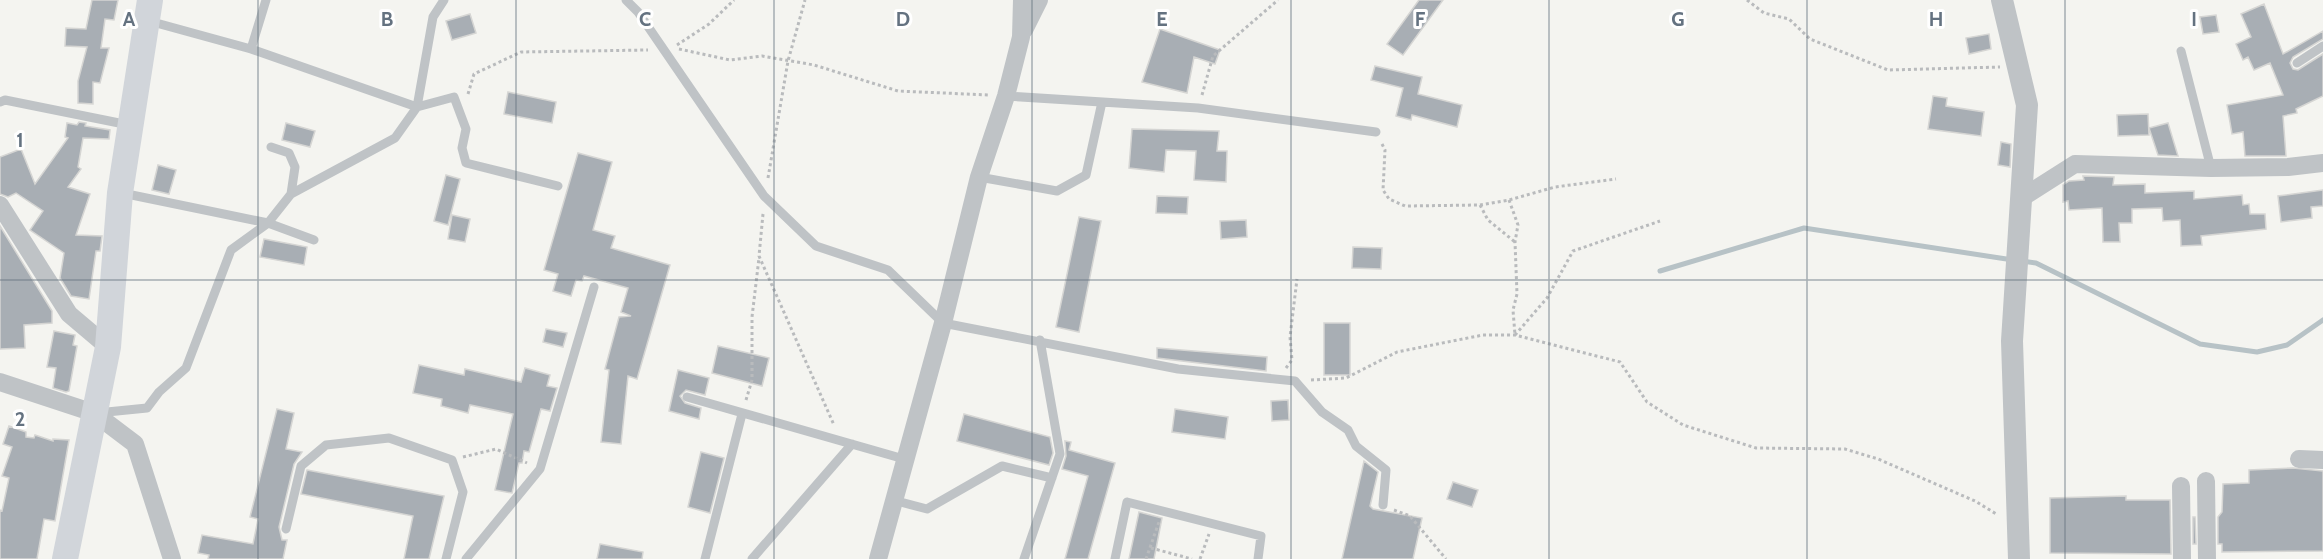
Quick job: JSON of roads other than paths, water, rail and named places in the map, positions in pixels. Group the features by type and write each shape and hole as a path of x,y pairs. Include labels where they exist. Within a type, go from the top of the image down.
{"main road":[{"path":"64,559 108,347 120,193 129,124 149,10"}],"street":[{"path":"1021,37 1022,0"},
{"path":"878,559 943,323 979,177 1006,96 1021,37 1039,0"},
{"path":"2002,0 2028,105 2012,341 2019,559"},
{"path":"2023,197 2075,164 2211,168 2288,167 2323,163"},
{"path":"0,206 69,314 108,347"},
{"path":"0,382 94,413 135,444 172,559"},
{"path":"2299,459 2323,460"},
{"path":"2206,481 2207,559"},
{"path":"2181,486 2182,559"}],"lane":[{"path":"251,49 266,0"},
{"path":"94,413 147,408 159,392 186,368 231,250 268,223 291,194 395,138 417,107 433,18 444,0"},
{"path":"626,0 664,50 764,196 816,246 888,270 943,323 1040,340 1178,369 1294,381 1322,412 1348,430 1356,446 1386,470 1383,506"},
{"path":"149,10 251,49 417,107 454,97 462,113 466,129 462,148 466,163 558,186"},
{"path":"2297,63 2323,46"},
{"path":"2181,51 2211,168"},
{"path":"1006,96 1198,108 1376,132"},
{"path":"0,102 5,100 129,124"},
{"path":"979,177 1058,191 1086,175 1102,102"},
{"path":"271,147 289,153 295,167 291,194"},
{"path":"120,193 268,223 314,240"},
{"path":"466,559 540,469 594,287"},
{"path":"1024,559 1060,454 1040,340"},
{"path":"687,397 904,459"},
{"path":"705,559 742,414"},
{"path":"286,529 301,466 326,445 389,438 452,460 463,492 447,559"},
{"path":"752,559 852,444"},
{"path":"893,500 927,509 1002,466 1052,478"},
{"path":"1115,559 1127,502 1261,536 1258,559"}],"waterway":[{"path":"1660,271 1804,228 2013,260"},
{"path":"2022,261 2036,263 2200,344 2257,352 2287,345 2323,320"}]}
